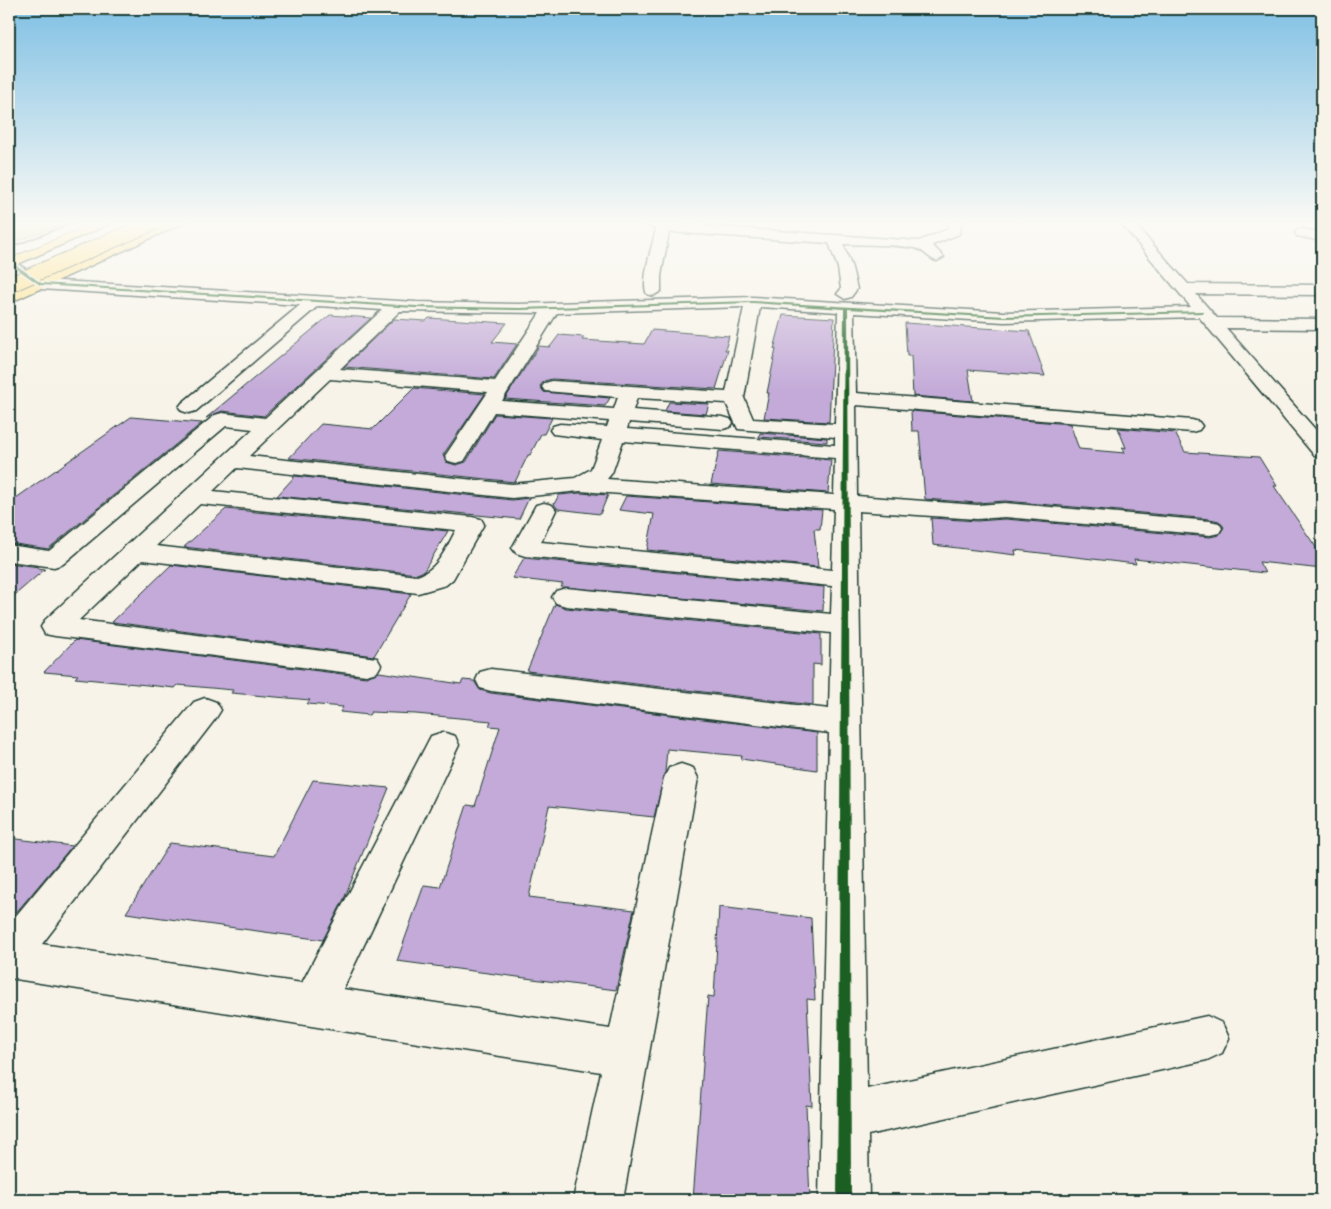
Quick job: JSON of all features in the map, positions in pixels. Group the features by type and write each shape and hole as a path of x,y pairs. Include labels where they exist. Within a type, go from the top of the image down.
{"main road":[{"path":"9,285 27,277"},
{"path":"9,298 55,277"}],"street":[{"path":"30,277 40,284 396,306 552,308 845,301 1004,317 1207,317 1322,324"},
{"path":"653,291 654,277"},
{"path":"844,1200 845,301 849,289 847,277"},
{"path":"1172,277 1319,442"},
{"path":"1182,289 1322,290"},
{"path":"189,407 314,302"},
{"path":"745,425 734,398 753,302"},
{"path":"366,664 55,627 396,306"},
{"path":"456,456 552,308"},
{"path":"325,373 500,387"},
{"path":"552,387 734,398"},
{"path":"580,484 601,473 630,392"},
{"path":"846,398 1192,426"},
{"path":"488,406 619,424 846,441"},
{"path":"9,554 54,558 222,419 270,425"},
{"path":"560,430 619,424 745,425 846,441"},
{"path":"232,461 512,491 580,484 846,501 977,512 1005,510 1210,528"},
{"path":"135,551 418,585 437,579 444,573 472,524 194,496"},
{"path":"544,510 525,548 845,579"},
{"path":"566,597 845,625"},
{"path":"491,680 845,723"},
{"path":"9,955 205,710"},
{"path":"313,1006 443,745"},
{"path":"598,1200 681,778"},
{"path":"9,959 627,1054"},
{"path":"844,1117 1207,1038"}],"building":[{"path":"330,315 371,318 264,416 222,411 206,418"},
{"path":"783,315 834,318 829,422 764,418 776,349 774,349"},
{"path":"429,318 507,323 492,342 517,344 494,379 344,367 394,319 426,321"},
{"path":"905,323 1029,331 1045,376 968,370 973,401 913,396 911,356 907,356"},
{"path":"652,330 729,336 725,350 728,350 716,389 552,379 544,381 540,386 544,392 610,398 605,406 505,399 539,346 550,347 559,335 584,337 582,340 644,344"},
{"path":"414,388 485,394 443,455 446,462 456,465 466,462 495,414 552,418 544,434 541,434 530,455 528,455 515,482 289,458 321,424 373,429"},
{"path":"669,402 709,404 706,414 665,411"},
{"path":"911,411 1070,424 1079,449 1125,453 1122,447 1126,448 1118,428 1175,433 1185,452 1259,457 1277,486 1274,486 1322,556 1322,569 1259,562 1265,573 1134,559 1136,564 1015,550 1016,555 933,545 931,518 977,521 1005,519 1210,537 1219,535 1224,527 1219,521 1210,519 1005,501 977,503 925,499 919,431 912,431"},
{"path":"131,417 202,423 48,549 9,543 9,503"},
{"path":"760,433 827,438 827,442 759,437"},
{"path":"719,451 831,460 828,493 711,484"},
{"path":"295,476 512,500 529,498 519,519 277,496"},
{"path":"580,493 608,495 600,514 558,509 554,504 559,495"},
{"path":"626,496 822,510 820,529 814,529 818,567 647,550 654,514 619,510"},
{"path":"226,509 448,531 424,571 417,574 184,547"},
{"path":"524,558 824,587 823,611 561,587 563,584 512,578"},
{"path":"9,563 45,569 9,600"},
{"path":"171,565 411,594 374,656 112,622"},
{"path":"555,604 566,608 821,634 821,665 813,664 813,705 527,671"},
{"path":"75,640 366,677 379,672 461,684 463,680 474,681 480,690 491,693 817,733 817,770 741,759 742,756 667,749 665,773 654,817 549,806 529,897 634,910 616,990 397,961 424,885 440,887 467,805 475,806 500,727 489,726 491,721 416,714 371,712 369,715 340,712 343,707 307,704 310,700 231,693 233,690 178,685 175,688 75,678 78,675 44,672"},
{"path":"313,780 389,788 344,899 323,940 126,913 170,843 274,856"},
{"path":"9,838 72,846 14,915 9,915"},
{"path":"719,907 811,918 815,1000 807,999 812,1106 806,1105 810,1200 693,1200 708,996 714,997"}],"cycle path":[{"path":"31,277 40,284 416,307 519,309 753,302 1004,317 1202,312"},
{"path":"844,1200 846,308"}]}
